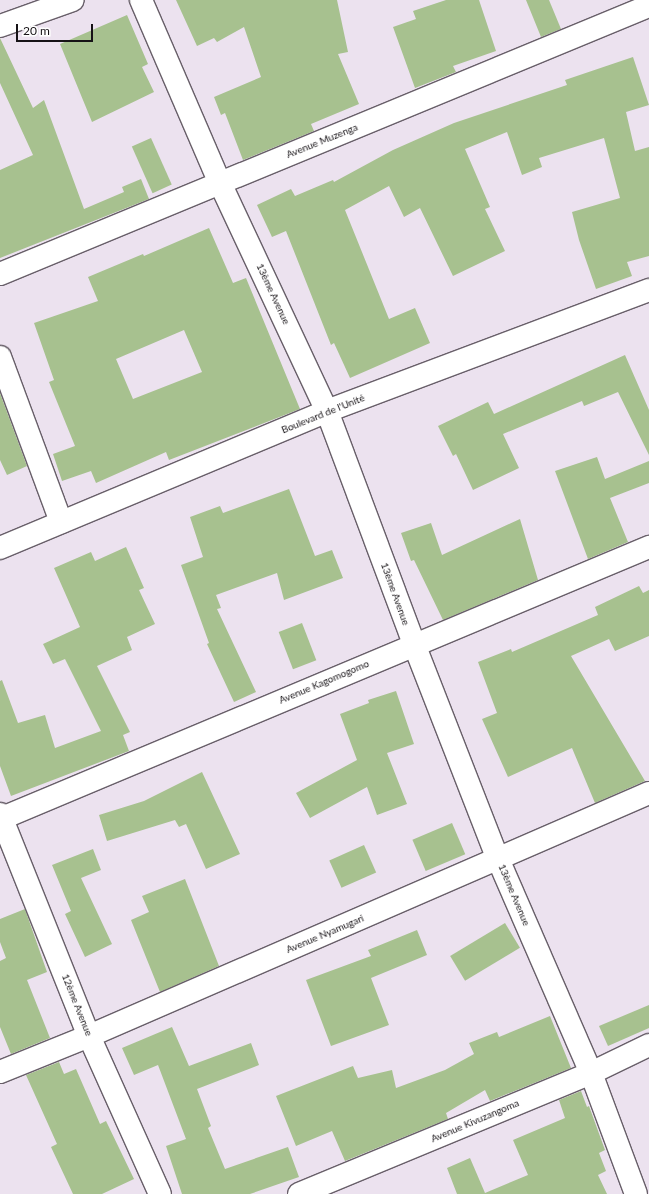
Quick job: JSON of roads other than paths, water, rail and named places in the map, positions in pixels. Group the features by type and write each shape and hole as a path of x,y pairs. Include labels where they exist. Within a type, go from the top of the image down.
{"street":[{"path":"0,26 73,0"},
{"name":"13ème Avenue","path":"141,0 220,183 327,411 414,644 498,859 591,1073 636,1194"},
{"name":"Avenue Muzenga","path":"0,274 644,9"},
{"name":"Boulevard de l'Unité","path":"0,548 327,411 649,290"},
{"path":"0,357 61,522"},
{"name":"Avenue Kagomogomo","path":"1,817 649,547"},
{"name":"Avenue Nyamugari","path":"0,1072 89,1036 649,793"},
{"name":"12ème Avenue","path":"1,817 89,1036 160,1194"},
{"name":"Avenue Kivuzangoma","path":"300,1194 591,1073 649,1045"}]}
